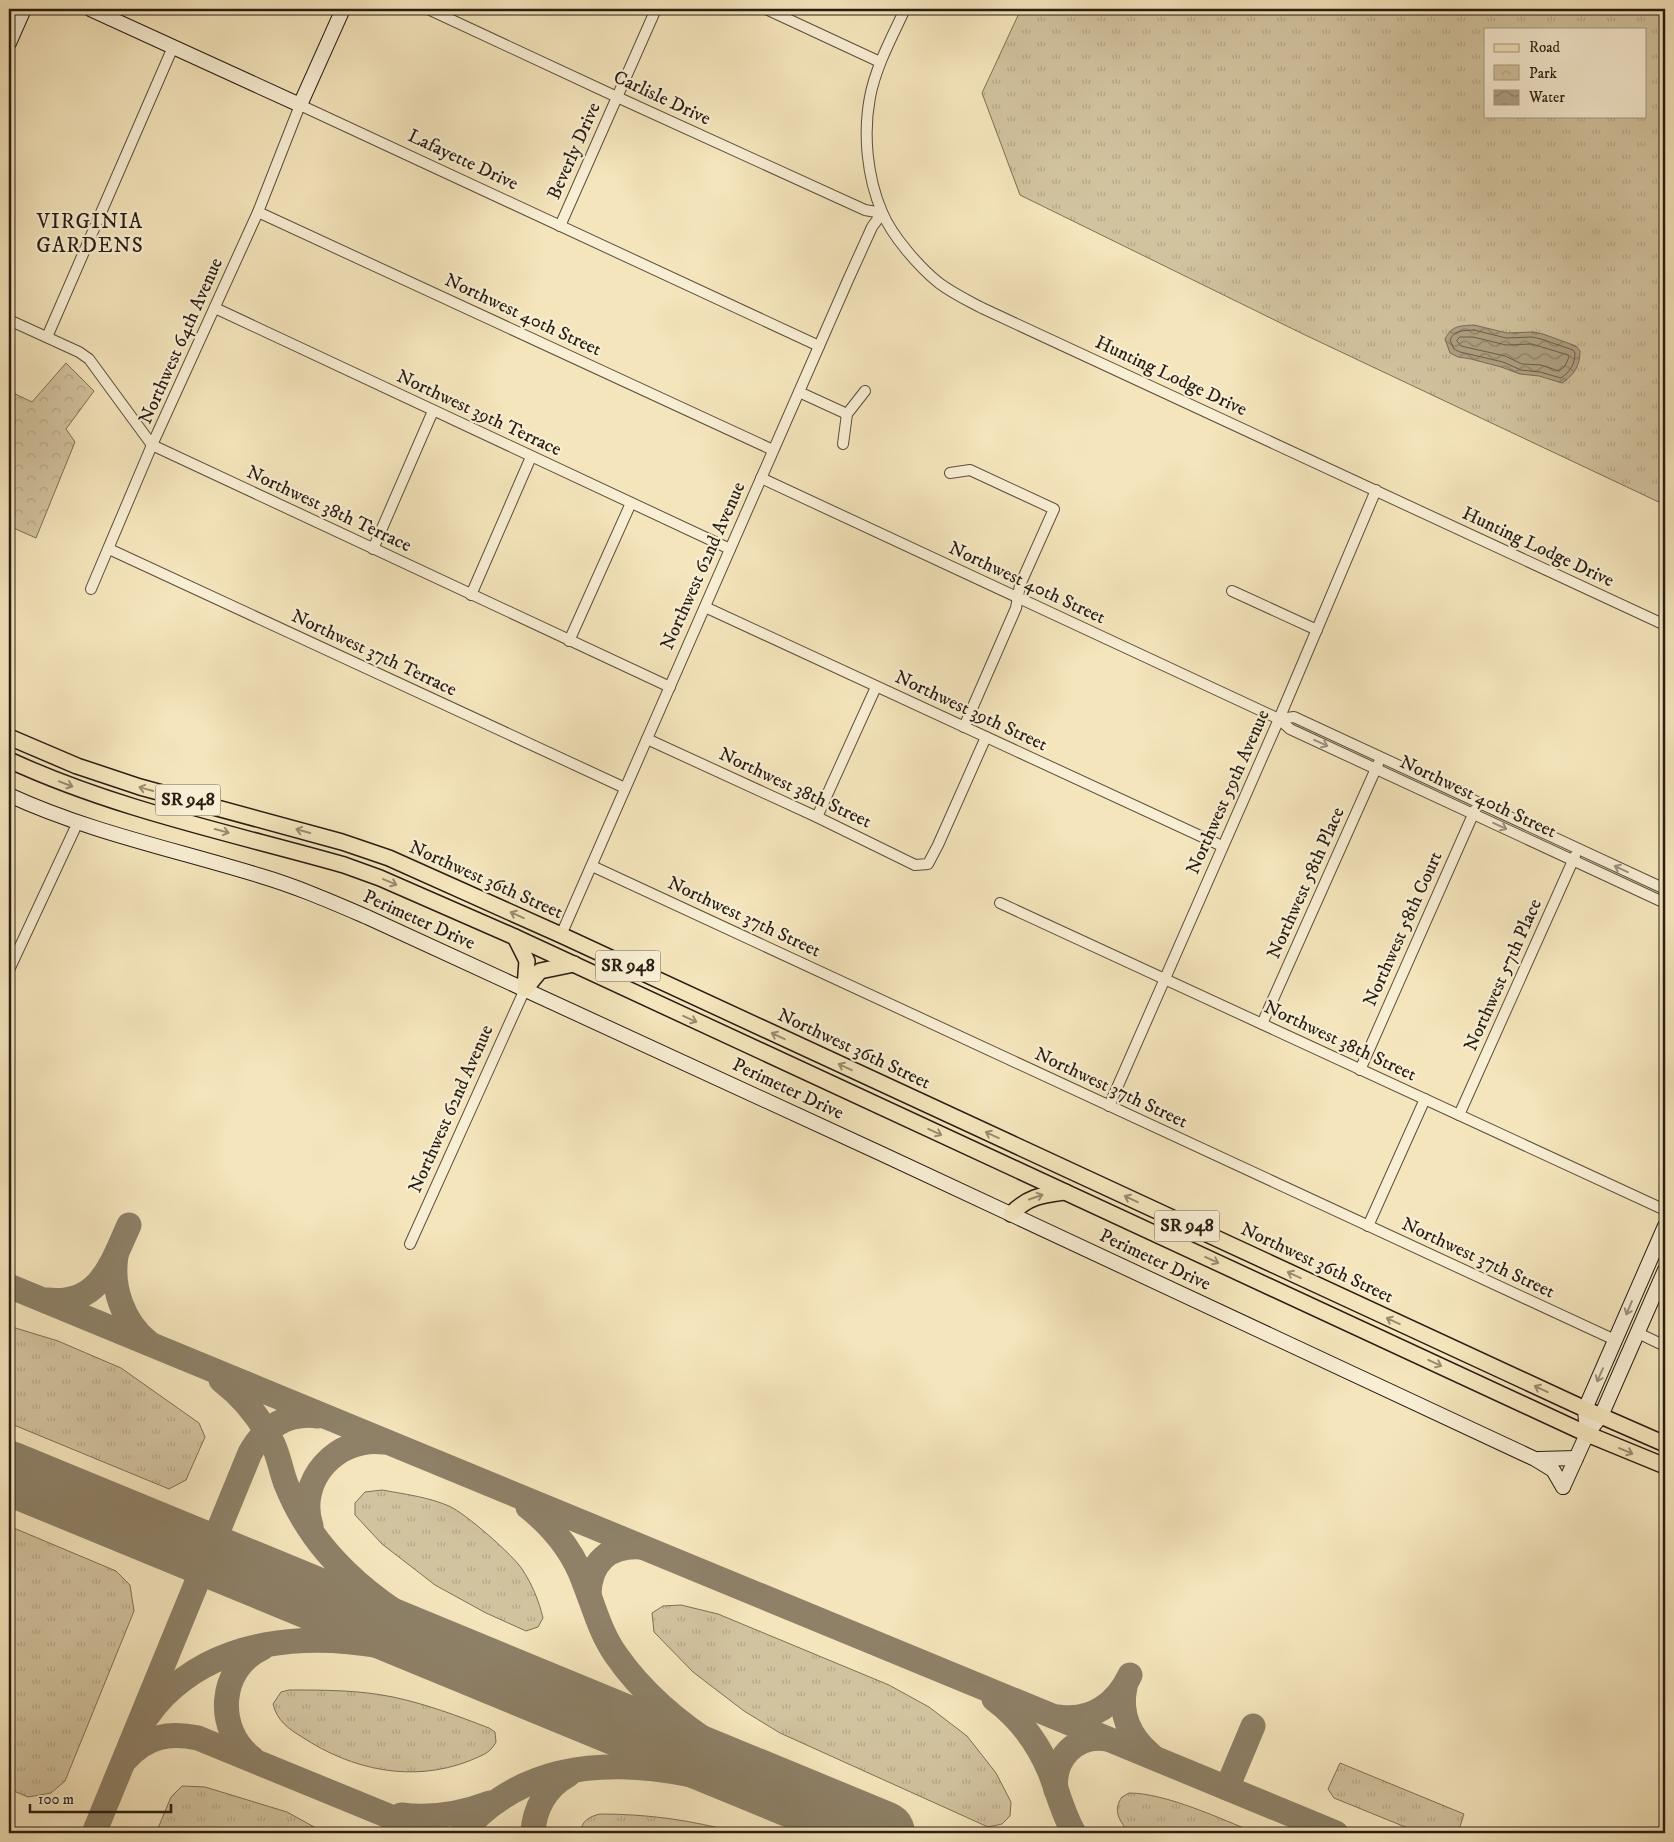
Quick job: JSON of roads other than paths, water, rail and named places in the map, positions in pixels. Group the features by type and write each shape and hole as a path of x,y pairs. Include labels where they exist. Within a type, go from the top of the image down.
{"main road":[{"name":"Northwest 36th Street","path":"9,737 77,766 140,788 350,845 389,858 561,935 1585,1410 1665,1444"},
{"path":"15,763 30,746"},
{"name":"SR 948","path":"15,763 102,798 344,865 380,878 574,964 1587,1434 1665,1466"},
{"path":"344,865 350,845"},
{"path":"515,937 527,961 525,989"},
{"path":"525,989 540,971 574,964"},
{"path":"813,1075 822,1056"},
{"path":"1005,1164 1027,1162 1036,1156 1039,1167 1050,1185"},
{"path":"1012,1214 1024,1202 1036,1196 1065,1192"},
{"path":"1170,1240 1184,1240 1203,1233"},
{"path":"1254,1279 1267,1276 1306,1294 1338,1296 1337,1309 1344,1321"}],"street":[{"path":"9,43 24,9"},
{"name":"Lafayette Drive","path":"90,9 819,346"},
{"path":"300,105 343,9"},
{"name":"Carlisle Drive","path":"428,9 865,210 882,213"},
{"name":"Beverly Drive","path":"560,226 656,9"},
{"path":"766,9 880,62"},
{"name":"Hunting Lodge Drive","path":"905,9 880,62 870,96 867,133 868,153 882,213 899,239 920,265 939,283 982,308 1665,625"},
{"path":"47,337 173,47"},
{"name":"Northwest 64th Avenue","path":"91,589 152,446 258,212 300,105"},
{"name":"Northwest 40th Street","path":"258,212 773,450"},
{"name":"Northwest 62nd Avenue","path":"561,935 872,226 882,213"},
{"name":"Northwest 39th Terrace","path":"214,308 730,549"},
{"name":"Northwest 38th Terrace","path":"9,320 80,352 89,358 152,446 670,687"},
{"path":"843,444 847,414 865,390"},
{"path":"799,392 847,414"},
{"path":"373,549 433,411"},
{"path":"471,595 531,457"},
{"path":"950,473 970,470 1054,509 1020,585 1016,608 964,727"},
{"name":"Northwest 40th Street","path":"761,478 1279,719 1290,729 1665,903"},
{"name":"Northwest 59th Avenue","path":"1109,1106 1279,719 1376,490"},
{"path":"569,641 631,503"},
{"name":"Northwest 37th Terrace","path":"109,549 625,788"},
{"path":"1232,592 1317,630"},
{"name":"Northwest 39th Street","path":"705,607 1222,846"},
{"path":"817,817 876,687"},
{"name":"Northwest 40th Street","path":"1279,719 1294,717 1665,889"},
{"name":"Northwest 38th Street","path":"647,739 817,817 915,865 928,864 986,737"},
{"name":"Northwest 58th Place","path":"1262,1024 1381,757"},
{"name":"Perimeter Drive","path":"9,795 78,822 262,876 313,894 525,989 1012,1214 1535,1459 1553,1470 1563,1487 1576,1458 1535,1459"},
{"name":"Northwest 58th Court","path":"1360,1070 1478,802"},
{"path":"9,970 78,822"},
{"name":"Northwest 57th Place","path":"1459,1115 1578,849"},
{"name":"Northwest 37th Street","path":"592,866 1615,1340"},
{"name":"Northwest 38th Street","path":"1000,903 1665,1210"},
{"name":"Northwest 62nd Avenue","path":"410,1244 525,989"},
{"path":"1368,1226 1425,1099"},
{"path":"1587,1434 1585,1410 1665,1226"},
{"path":"1576,1458 1587,1434 1601,1416 1665,1270"},
{"path":"1638,1333 1665,1346"}],"water":[{"path":"1474,325 1507,333 1533,332 1543,334 1576,346 1580,351 1577,366 1570,377 1562,383 1539,376 1520,374 1501,367 1458,357 1450,353 1445,339 1448,334 1461,326"}],"district":[{"name":"VIRGINIA GARDENS","path":"90,234"}]}
